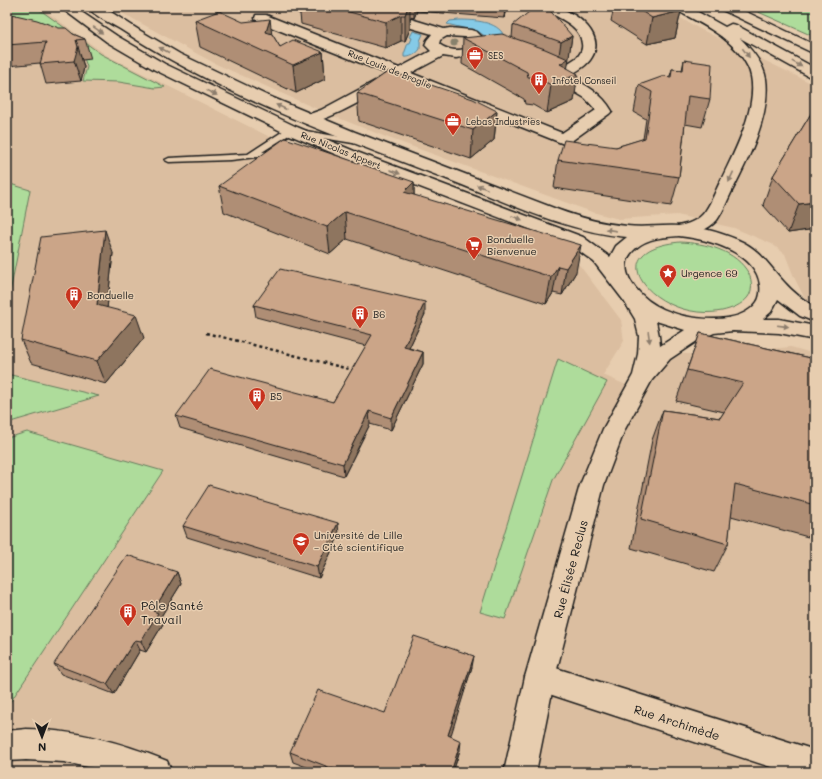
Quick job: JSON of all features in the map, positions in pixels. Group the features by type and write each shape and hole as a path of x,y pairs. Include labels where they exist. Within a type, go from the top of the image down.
{"main road":[{"name":"Rue Nicolas Appert","path":"66,7 112,39 160,66 290,130 309,143 566,236 591,250 601,258 623,285"},
{"name":"Rue Nicolas Appert","path":"94,7 164,50 214,76 309,120 586,225 620,231 672,231"},
{"path":"371,7 406,22 443,34"},
{"path":"544,70 558,76 586,57 590,45 588,35 573,19 546,7"},
{"path":"680,7 724,32 744,50 759,78 759,89 750,130 742,152 711,216 705,223 699,226 644,237 628,246 619,258 617,268 623,285 645,307 662,316 686,323 779,326 815,333"},
{"path":"688,7 745,35 815,74"},
{"path":"726,7 815,50"},
{"name":"Rue Louis de Broglie","path":"261,18 564,139 604,111 601,104 590,95 558,76"},
{"path":"458,32 472,35 479,41 483,50 457,54 441,51 436,48 432,42 433,38 443,34 458,32"},
{"path":"309,120 326,113 441,51"},
{"path":"672,231 707,235 734,245 752,257 776,287 790,301 815,315"},
{"path":"721,325 747,320 764,307 770,296 768,278 765,272"},
{"name":"Rue Élisée Reclus","path":"623,285 640,309 649,334 649,354 644,375"},
{"name":"Rue Élisée Reclus","path":"520,772 540,677 592,485 614,429 644,375 663,354 675,345 721,325"},
{"name":"Rue Archimède","path":"540,677 815,766"},
{"path":"7,746 42,745 97,752 128,760 156,772"}],"lane":[{"path":"249,156 290,130 369,143"},
{"path":"169,160 268,155 282,152"}],"path":[{"path":"206,333 353,370"}],"shaded area":[{"path":"7,7 40,7 106,55 312,158 574,258 621,320 624,341 603,375 640,391 675,353 701,355 791,347 815,354 815,772 7,772"},
{"path":"111,7 661,7 700,29 815,85 815,304 806,301 785,254 772,244 734,228 677,215 619,219 592,212 386,137 326,113 216,64"}],"green space":[{"path":"7,7 36,7 101,54 165,87 155,88 119,82 83,81 87,67 83,55 7,48"},
{"path":"747,7 815,7 815,37"},
{"path":"7,183 30,190 7,308"},
{"path":"680,242 700,244 719,249 736,259 743,266 750,277 750,294 746,300 722,311 698,312 676,307 658,297 644,284 638,271 641,258 654,248"},
{"path":"558,359 607,382 553,480 505,619 480,612"},
{"path":"7,374 99,396 7,423"},
{"path":"27,432 163,471 7,707 7,438"}],"water":[{"path":"471,20 491,24 501,31 504,36 489,39 479,32 447,24 450,21"},
{"path":"413,31 423,34 420,41 420,49 413,55 404,57 408,43 410,43 412,38 410,37"}],"building":[{"path":"331,7 408,7 405,15 401,15 386,22"},
{"path":"535,7 547,7 572,36 561,42 513,25"},
{"path":"635,7 674,7 681,11 652,18"},
{"path":"219,11 243,22 270,19 266,32 272,34 280,47 293,40 323,52 293,65 195,20"},
{"path":"7,13 37,20 59,28 66,28 73,34 85,39 76,40 78,47 74,61 40,64 46,42 7,45"},
{"path":"502,34 545,49 568,59 560,64 578,74 551,85 536,77 528,77 527,72 463,38"},
{"path":"684,60 712,64 710,99 688,96 679,177 558,160 564,140 616,147 645,138 652,92 639,85 664,76 671,77 672,69 683,70"},
{"path":"389,71 473,99 497,111 473,130 357,93"},
{"path":"815,107 815,202 799,204 773,176"},
{"path":"285,138 414,182 404,192 581,245 566,268 558,266 551,277 345,212 327,227 219,186"},
{"name":"Bonduelle","path":"105,230 97,305 136,315 97,361 21,340 41,237"},
{"path":"280,269 425,302 404,347 423,352 391,418 369,411 343,464 176,416 210,369 333,402 372,335 254,305"},
{"path":"700,333 815,359 815,505 735,484 728,544 641,519 663,410 720,418 743,383 687,370"},
{"path":"209,485 338,523 317,567 183,526"},
{"name":"Pôle Santé Travail","path":"127,555 177,572 153,611 158,613 141,641 135,640 107,684 54,664"},
{"path":"414,636 474,656 448,735 461,741 451,772 341,772 290,752 318,690 385,713"},
{"path":"7,767 19,772 7,772"}],"place":[{"name":"SES","path":"475,70"},
{"name":"Infotel Conseil","path":"539,95"},
{"name":"Lebas Industries","path":"453,136"},
{"name":"Bonduelle Bienvenue","path":"474,260"},
{"name":"Urgence 69","path":"668,288"},
{"name":"Bonduelle","path":"74,310"},
{"name":"B6","path":"360,329"},
{"name":"B5","path":"257,411"},
{"name":"Université de Lille ‐ Cité scientifique","path":"301,556"},
{"name":"Pôle Santé Travail","path":"128,627"}]}
